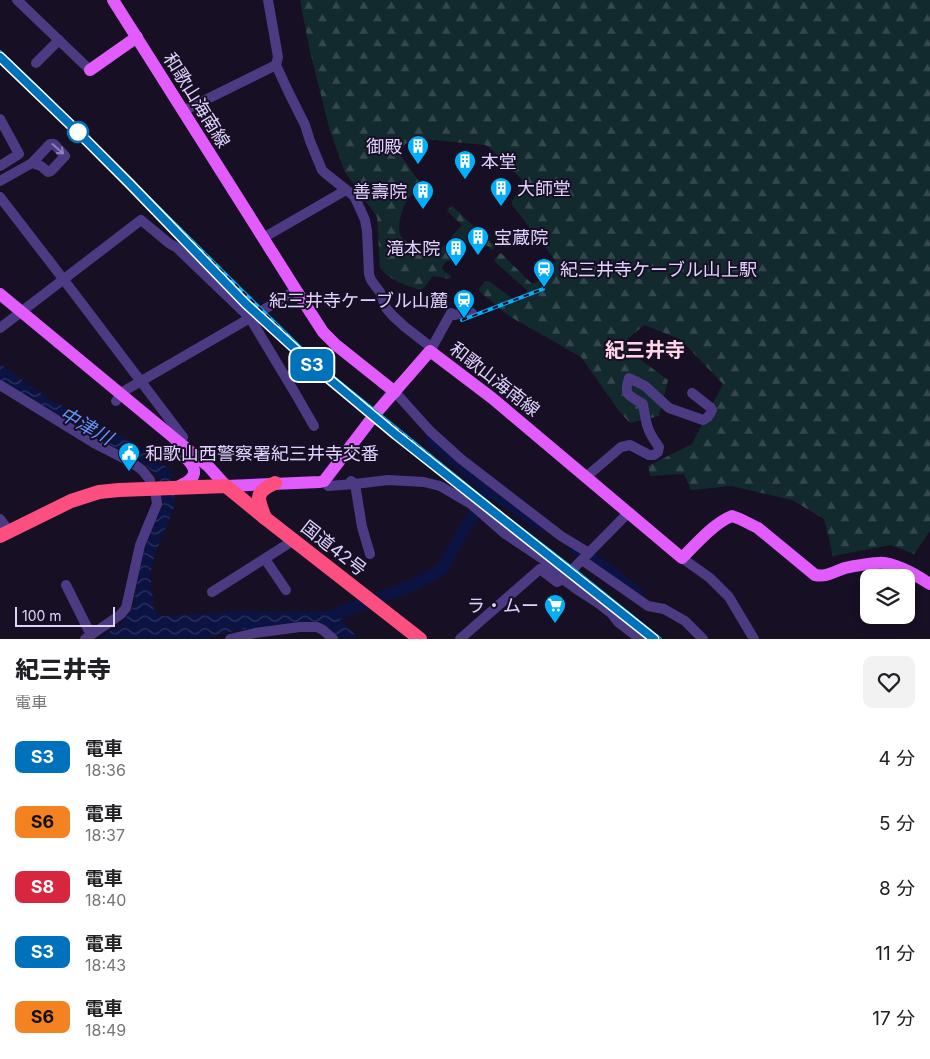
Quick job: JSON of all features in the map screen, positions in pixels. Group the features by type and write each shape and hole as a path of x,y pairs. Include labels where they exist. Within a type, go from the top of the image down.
{"highway":[{"path":"265,518 258,497 263,490 275,483"},
{"path":"5,534 59,506 98,492 226,486"},
{"name":"国道42号","path":"226,486 420,639"}],"main road":[{"name":"和歌山海南線","path":"114,0 323,332 336,345 395,392 431,349 493,398 682,558"},
{"path":"90,70 137,37"},
{"path":"0,294 18,314 186,458 204,473 226,486 320,482 326,480 376,413 395,392"},
{"path":"0,304 18,314"},
{"path":"118,398 209,467 226,486"},
{"path":"177,488 189,481 194,472 194,468 186,458"},
{"path":"682,558 725,518 732,516 740,518 758,528 815,575 823,576 847,568 882,562 904,569 930,584"}],"street":[{"path":"17,0 90,70"},
{"path":"268,0 278,49 276,65 305,125 322,170 354,196 365,220 368,231 369,274 380,292 386,308 431,349 451,313 456,315 472,313"},
{"path":"36,63 59,40"},
{"path":"183,111 276,65"},
{"path":"0,120 19,154 0,166"},
{"path":"0,181 32,163"},
{"path":"263,238 346,190"},
{"path":"0,197 183,437 179,443"},
{"path":"0,328 141,220 176,247 250,318 314,426"},
{"path":"118,398 124,391 296,290"},
{"path":"586,477 621,447 630,445 649,455 654,455 658,452 659,447 651,437 647,427 643,404 627,393 625,388 629,378 645,386 668,408 703,420 707,418 712,410 692,393"},
{"path":"0,386 94,442 132,462 142,470 155,489 157,504 140,545 126,608 120,616 88,637 66,585"},
{"path":"395,392 430,431 463,460 648,606 664,610 685,621 703,639"},
{"path":"326,480 330,482 352,481 355,484 388,480 424,482 440,486 471,504 504,533 543,559 563,579 611,613 618,622 640,639"},
{"path":"355,484 362,527 370,554"},
{"path":"460,639 540,569 557,582 563,579 628,512"},
{"path":"0,519 5,534"},
{"path":"212,592 294,540"},
{"path":"682,558 710,578 729,598 754,639"},
{"path":"265,559 286,590"},
{"path":"230,639 255,633 300,627 317,627 332,639"}],"green space":[{"path":"300,0 930,0 930,531 914,554 891,545 833,556 824,519 792,500 731,486 691,490 684,474 650,476 648,466 692,444 723,384 680,339 644,325 624,342 633,354 668,380 659,416 630,423 619,411 581,357 509,316 480,292 479,289 485,281 489,281 517,302 526,294 527,290 495,262 494,260 501,253 532,284 546,274 555,260 512,205 512,201 523,185 521,179 489,147 485,145 413,138 399,149 399,153 420,183 418,189 406,202 403,209 399,224 401,236 424,252 435,252 449,243 459,253 454,261 447,261 442,267 451,276 450,279 433,276 420,290 388,276 380,268 377,217 345,172 330,131 309,47"},
{"path":"451,206 495,246 494,249 492,250 484,243 479,246 476,244 473,246 468,242 461,248 451,239 462,225 447,211"}],"water":[{"name":"中津川","path":"0,364 37,391 71,411 133,442 169,469 172,474 175,505 156,552 150,573 154,611 160,616 240,611 328,612 350,603 356,611 343,617 343,622 359,639 339,639 325,625 313,622 237,630 205,639 99,639 122,623 133,607 143,550 160,506 159,477 143,463 29,400 0,379"}],"waterway":[{"path":"431,439 488,489 541,526"},
{"path":"338,613 411,586 441,570 488,489"},
{"path":"576,549 598,562 639,595"}],"railway":[{"path":"0,52 318,365 660,639"},
{"path":"462,320 543,289"}],"train":[{"name":"S3","path":"0,57 129,183 245,303 316,368 395,434 654,639"}],"place":[{"name":"御殿","path":"418,165"},
{"name":"本堂","path":"465,180"},
{"name":"大師堂","path":"501,207"},
{"name":"善壽院","path":"423,210"},
{"name":"宝蔵院","path":"478,256"},
{"name":"滝本院","path":"456,267"},
{"name":"紀三井寺ケーブル山上駅","path":"544,288"},
{"name":"紀三井寺ケーブル山麓","path":"464,319"},
{"name":"和歌山西警察署紀三井寺交番","path":"129,472"},
{"name":"ラ・ムー","path":"555,624"}],"district":[{"name":"紀三井寺","path":"645,350"}]}
